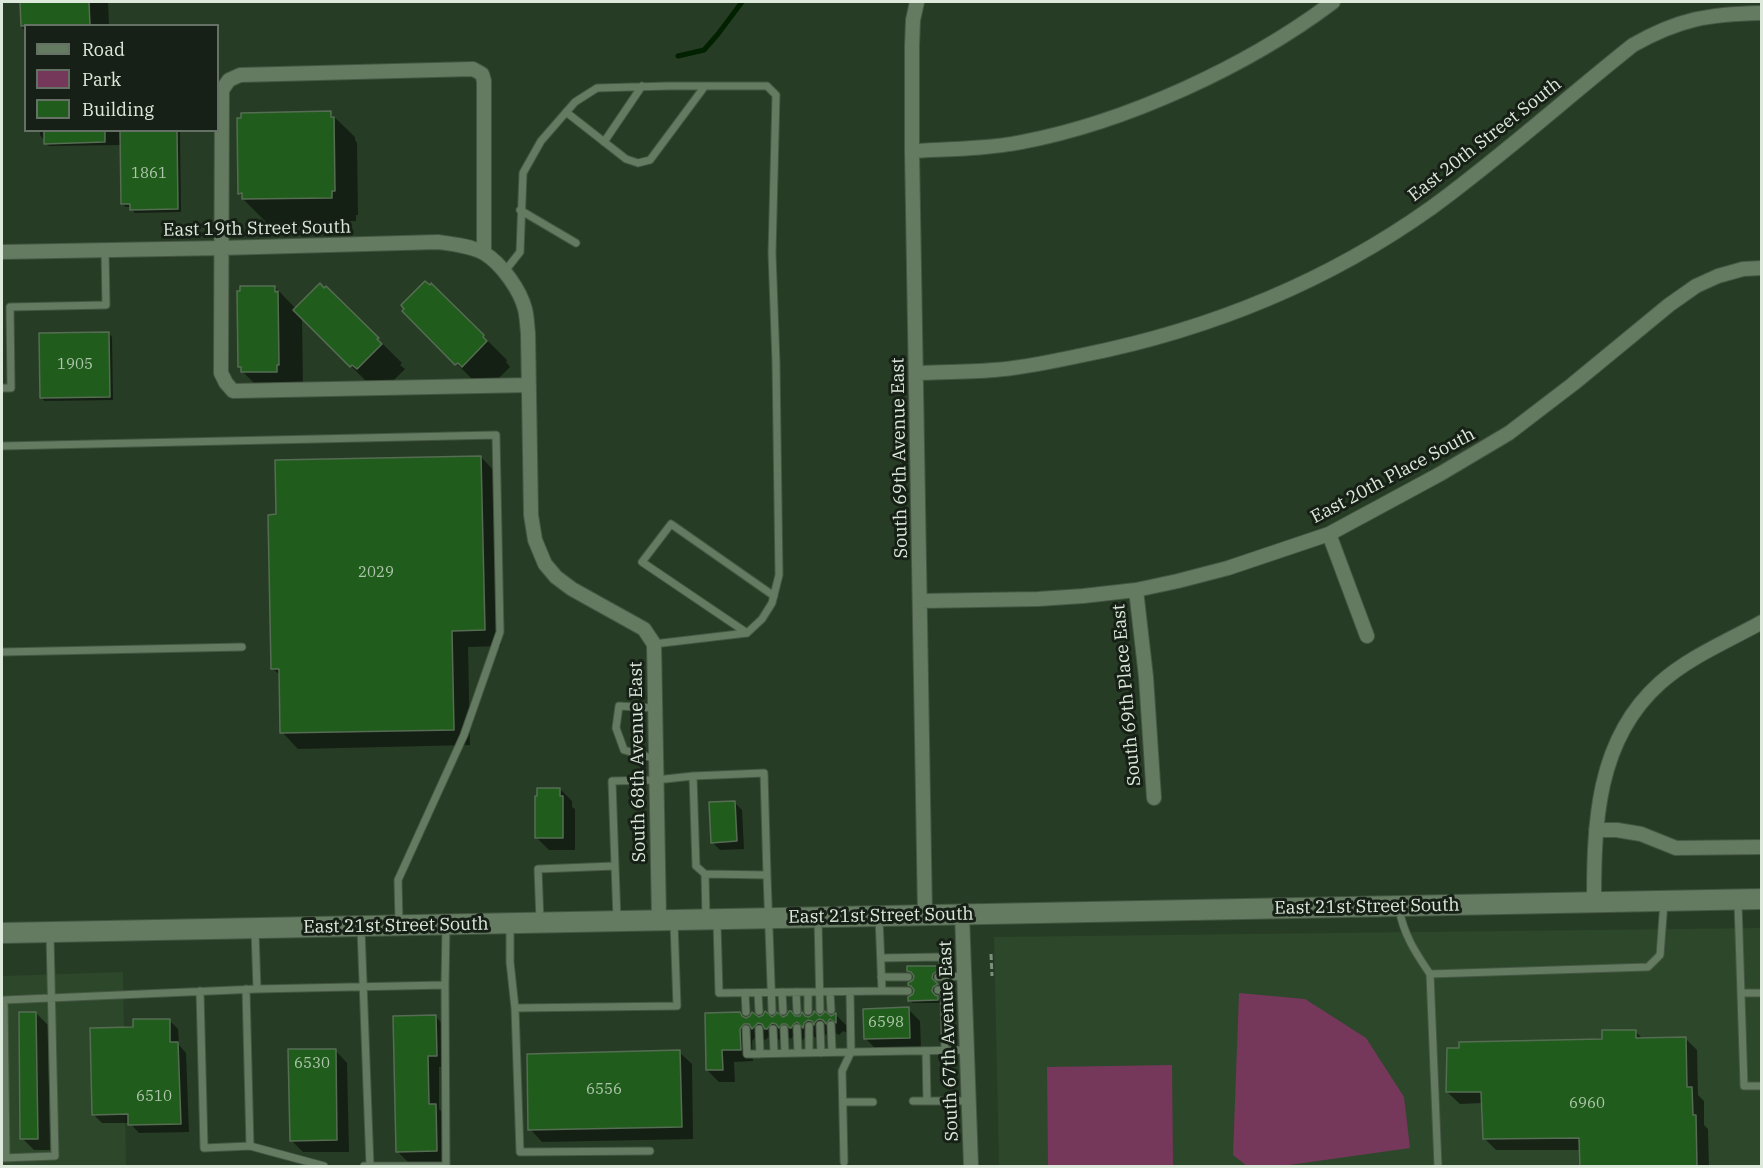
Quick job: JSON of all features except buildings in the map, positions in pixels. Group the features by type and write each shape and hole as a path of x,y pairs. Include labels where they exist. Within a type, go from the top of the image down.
{"main road":[{"name":"East 21st Street South","path":"2,933 1761,899"}],"street":[{"name":"South 69th Avenue East","path":"917,2 913,20 912,46 912,151 925,914"},
{"path":"912,151 993,147 1046,137 1143,106 1250,56 1333,2"},
{"name":"East 20th Street South","path":"916,373 995,370 1044,363 1150,340 1202,325 1266,300 1326,272 1430,209 1632,45 1681,22 1709,16 1761,13"},
{"path":"484,253 484,81 482,74 473,69 240,75 229,80 222,90 221,373 233,391 529,386"},
{"name":"East 19th Street South","path":"2,252 438,242 484,253 505,271"},
{"name":"East 20th Place South","path":"920,601 1038,599 1136,590 1227,568 1329,534 1440,474 1509,433 1696,286 1718,276 1743,269 1761,268"},
{"name":"South 68th Avenue East","path":"505,271 521,297 526,311 531,515 535,540 545,564 556,577 572,589 644,629 654,644 656,780 667,920"},
{"path":"1329,534 1367,636"},
{"name":"South 69th Place East","path":"1136,590 1146,677 1154,798"},
{"path":"1594,903 1594,854 1598,803 1612,754 1630,718 1660,683 1684,664 1761,622"},
{"path":"1596,830 1617,830 1641,834 1677,848 1761,847"},
{"name":"South 67th Avenue East","path":"962,914 971,1167"}],"lane":[{"path":"604,142 642,86"},
{"path":"505,271 520,252 523,173 541,141 575,102 597,88 642,86 767,86 776,95 772,253 779,574 772,603 762,619 747,633 654,644"},
{"path":"567,112 626,159 638,163 650,160 705,86"},
{"path":"520,210 576,243"},
{"path":"2,388 11,388 10,307 106,305 105,250"},
{"path":"2,446 496,435 500,632 464,735 398,880 399,925"},
{"path":"747,633 642,562 671,524 774,596"},
{"path":"2,652 242,647"},
{"path":"655,708 620,706 616,728 624,750 656,759"},
{"path":"617,921 612,781 764,774 772,1011"},
{"path":"693,776 696,866 705,874 719,993 908,991"},
{"path":"540,923 538,869 615,866"},
{"path":"705,874 767,875"},
{"path":"1738,899 1744,1086 1761,1086"},
{"path":"1430,974 1648,967 1660,955 1664,901"},
{"path":"1399,906 1403,927 1415,952 1430,974 1438,1167"},
{"path":"879,915 882,991"},
{"path":"818,917 820,1010"},
{"path":"515,1008 677,1006 667,920"},
{"path":"510,923 519,1152 650,1151"},
{"path":"364,1167 446,1166 446,924"},
{"path":"361,926 370,1166"},
{"path":"255,928 256,988"},
{"path":"50,932 52,997 55,1156 4,1158 4,1000 52,997 200,992 256,988 445,985"},
{"path":"881,958 941,957 947,977 941,990 945,1051"},
{"path":"938,977 965,976"},
{"path":"881,977 908,977"},
{"path":"246,989 250,1146"},
{"path":"200,992 204,1148 250,1146 324,1167"},
{"path":"782,992 783,1011"},
{"path":"796,992 796,1011"},
{"path":"808,992 808,1011"},
{"path":"830,992 831,1010"},
{"path":"844,1162 842,1071 851,1052 850,992"},
{"path":"745,993 746,1012"},
{"path":"758,993 759,1011"},
{"path":"1741,993 1761,993"},
{"path":"820,1025 821,1053"},
{"path":"831,1025 832,1052"},
{"path":"808,1026 809,1053"},
{"path":"797,1028 798,1053"},
{"path":"746,1029 747,1054 968,1050"},
{"path":"759,1029 760,1054"},
{"path":"772,1029 774,1053"},
{"path":"784,1029 785,1053"},
{"path":"926,1051 927,1101"},
{"path":"913,1101 970,1101"},
{"path":"843,1102 873,1102"}],"path":[{"path":"992,954 992,976"}],"shaded area":[{"path":"1761,928 1761,1166 999,1166 994,937"},
{"path":"123,972 126,1166 2,1166 2,976"}],"green space":[{"path":"1239,993 1305,999 1366,1038 1404,1097 1410,1148 1282,1166 1247,1166 1233,1155"},
{"path":"1172,1065 1173,1166 1048,1166 1047,1067"}],"waterway":[{"path":"678,56 704,50 742,2"}]}
